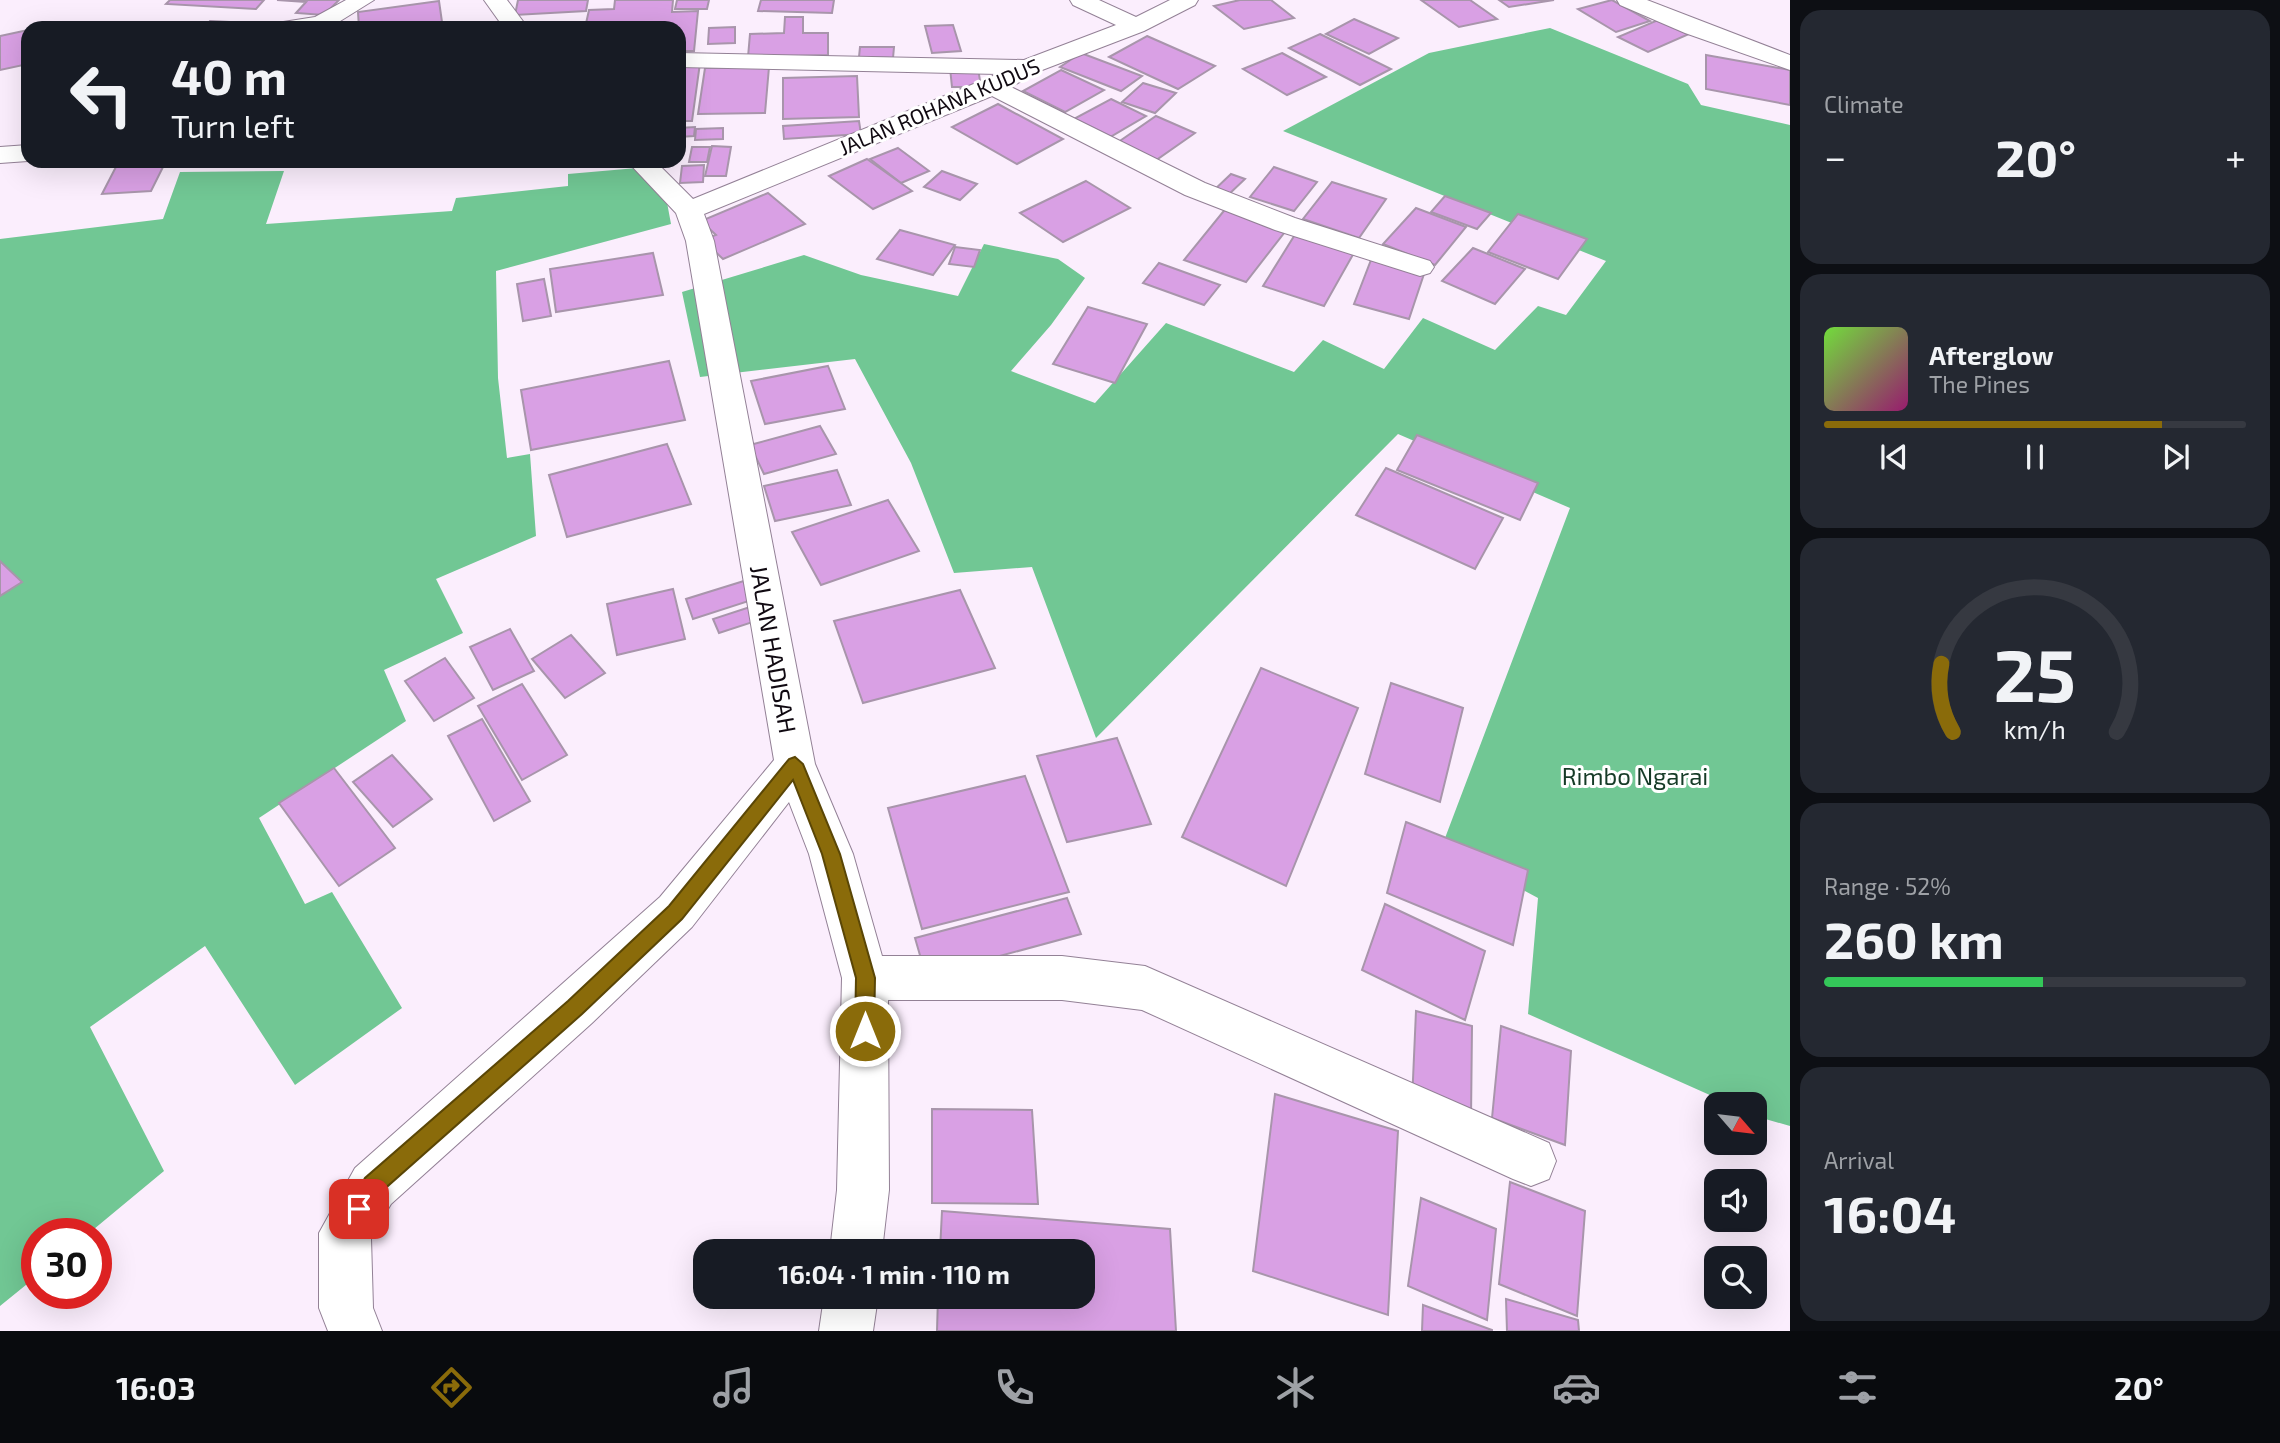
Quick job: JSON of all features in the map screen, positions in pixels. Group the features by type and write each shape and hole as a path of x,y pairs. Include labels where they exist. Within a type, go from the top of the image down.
{"street":[{"path":"325,21 363,0"},
{"path":"495,0 511,21"},
{"path":"1081,0 1136,26"},
{"name":"JALAN ROHANA KUDUS","path":"689,210 993,87 1028,67 1136,26 1187,0"},
{"path":"1628,0 1693,29 1790,63"},
{"path":"686,60 1028,67"},
{"path":"993,87 1195,189 1284,223 1420,267"},
{"path":"0,155 21,154"},
{"path":"647,168 689,210"},
{"name":"JALAN HADISAH","path":"689,210 700,241 795,764 831,854 865,978 863,1190 857,1239"},
{"path":"355,1331 345,1308 345,1233 373,1186 575,1007 676,912 795,764"},
{"path":"865,978 1062,978 1145,988 1531,1161"},
{"path":"846,1331 849,1309"}],"green space":[{"name":"Rimbo Ngarai","path":"1550,28 1688,84 1701,105 1790,125 1790,1126 1768,1120 1768,1092 1704,1092 1528,1014 1538,898 1442,846 1570,508 1398,434 1096,738 1032,567 954,573 911,463 855,359 700,377 682,292 804,255 861,275 958,296 984,244 1058,259 1085,278 1051,325 1011,371 1095,403 1166,323 1294,372 1323,340 1384,369 1423,318 1495,350 1538,306 1566,315 1606,261 1283,131 1429,53"},
{"path":"637,168 666,197 671,224 496,271 498,378 507,458 530,454 536,536 436,579 463,633 384,670 406,721 259,818 305,904 332,892 402,1008 295,1085 205,946 90,1027 164,1171 107,1218 21,1218 21,1289 0,1306 0,239 163,219 180,172 284,171 266,224 452,211 456,198 568,186 568,174"}],"building":[{"path":"170,0 264,0 256,9 166,4"},
{"path":"277,0 339,0 324,15 296,13 306,2"},
{"path":"518,0 588,0 586,11 515,15"},
{"path":"615,0 673,0 672,12 698,11 694,51 686,51 686,21 587,21 589,10 614,9"},
{"path":"677,0 709,0 707,9 675,9"},
{"path":"761,0 834,0 832,13 758,11"},
{"path":"1240,0 1271,0 1294,18 1244,29 1214,6"},
{"path":"1421,0 1470,0 1497,19 1459,27"},
{"path":"1499,0 1554,0 1509,7"},
{"path":"1612,0 1650,21 1616,32 1578,9"},
{"path":"439,1 442,21 359,21 358,12"},
{"path":"785,17 803,17 803,33 828,33 828,55 748,57 750,34 784,33"},
{"path":"1354,19 1398,38 1369,54 1326,34"},
{"path":"1658,20 1689,34 1648,52 1618,37"},
{"path":"953,25 961,51 932,53 925,26"},
{"path":"735,27 735,43 708,44 709,28"},
{"path":"21,32 21,66 0,70 0,36"},
{"path":"1320,34 1391,69 1360,85 1289,48"},
{"path":"1147,36 1215,66 1178,89 1109,57"},
{"path":"860,47 894,47 893,58 859,57"},
{"path":"1081,53 1142,76 1121,91 1060,67"},
{"path":"1282,53 1326,77 1287,95 1243,69"},
{"path":"1706,55 1790,70 1790,105 1706,89"},
{"path":"686,63 700,63 692,121 686,121"},
{"path":"769,67 765,113 698,114 705,68"},
{"path":"950,68 978,68 981,87 952,87"},
{"path":"1061,70 1104,90 1065,112 1023,91"},
{"path":"857,76 859,117 783,119 783,78"},
{"path":"1143,83 1176,93 1155,113 1122,102"},
{"path":"1111,99 1146,116 1105,140 1070,121"},
{"path":"998,104 1063,139 1017,164 952,127"},
{"path":"1156,116 1195,133 1152,163 1114,145"},
{"path":"859,121 861,134 784,139 783,126"},
{"path":"695,127 694,136 686,137 686,128"},
{"path":"723,128 723,139 695,140 696,129"},
{"path":"712,146 731,147 726,176 705,176"},
{"path":"692,147 710,147 707,162 689,162"},
{"path":"898,148 929,171 901,183 870,159"},
{"path":"867,159 912,191 873,209 829,176"},
{"path":"704,165 703,182 680,183 682,168"},
{"path":"1274,167 1317,182 1294,211 1250,197"},
{"path":"115,168 162,168 151,191 102,194"},
{"path":"942,171 977,184 960,200 924,187"},
{"path":"1231,174 1245,179 1227,196 1213,191"},
{"path":"1086,181 1130,208 1063,242 1020,213"},
{"path":"1332,182 1386,199 1359,238 1303,219"},
{"path":"768,193 805,224 723,259 703,240 716,235 701,221"},
{"path":"1445,196 1491,213 1477,229 1431,212"},
{"path":"1227,207 1288,228 1246,282 1184,260"},
{"path":"1416,208 1466,227 1435,265 1383,244"},
{"path":"1518,214 1587,239 1558,279 1488,252"},
{"path":"900,230 955,245 933,275 877,259"},
{"path":"1296,233 1355,251 1324,306 1263,286"},
{"path":"955,247 980,250 974,267 949,264"},
{"path":"1473,248 1525,269 1495,304 1442,281"},
{"path":"653,253 663,295 556,312 550,269"},
{"path":"1371,260 1424,274 1409,319 1354,304"},
{"path":"1159,263 1220,285 1204,305 1143,283"},
{"path":"544,279 551,316 523,321 517,284"},
{"path":"1088,307 1147,324 1115,383 1053,364"},
{"path":"669,361 685,420 531,450 521,390"},
{"path":"828,366 845,409 765,424 751,381"},
{"path":"820,426 836,454 764,474 750,445"},
{"path":"1417,435 1538,483 1520,520 1397,470"},
{"path":"667,444 691,504 567,537 549,475"},
{"path":"1386,468 1503,518 1475,569 1356,515"},
{"path":"837,470 851,505 775,521 764,486"},
{"path":"888,500 919,551 821,585 792,532"},
{"path":"0,561 22,582 0,596"},
{"path":"747,580 755,599 693,619 686,599"},
{"path":"673,589 685,639 617,655 607,604"},
{"path":"960,590 995,668 863,703 834,621"},
{"path":"750,607 756,621 719,633 713,619"},
{"path":"510,629 534,671 493,690 470,647"},
{"path":"571,635 605,673 565,698 532,659"},
{"path":"445,658 474,698 434,721 405,681"},
{"path":"1261,668 1358,708 1286,886 1182,837"},
{"path":"1391,683 1463,708 1440,802 1365,774"},
{"path":"522,684 567,755 522,780 478,706"},
{"path":"482,719 530,801 494,821 448,736"},
{"path":"1117,738 1151,824 1067,842 1037,756"},
{"path":"392,755 432,799 393,827 353,782"},
{"path":"334,768 395,848 339,886 279,803"},
{"path":"1025,776 1069,892 922,929 888,808"},
{"path":"1406,822 1528,870 1513,945 1387,893"},
{"path":"1067,898 1081,934 926,976 915,938"},
{"path":"1385,904 1485,951 1465,1020 1362,970"},
{"path":"1416,1011 1472,1026 1471,1119 1412,1102"},
{"path":"1501,1026 1571,1051 1565,1145 1492,1118"},
{"path":"1275,1094 1398,1131 1388,1315 1253,1271"},
{"path":"932,1109 1032,1110 1038,1204 932,1203"},
{"path":"1510,1182 1585,1211 1577,1316 1499,1284"},
{"path":"1421,1198 1496,1229 1487,1320 1408,1286"},
{"path":"942,1211 1170,1229 1176,1331 937,1331 938,1309 1095,1309 1095,1239 941,1239"},
{"path":"1506,1299 1578,1320 1579,1331 1507,1331"},
{"path":"1423,1305 1492,1330 1492,1331 1422,1331"}],"route":[{"path":"359,1209 373,1186 575,1007 676,912 795,764 831,854 865,978 865,1031"}]}
